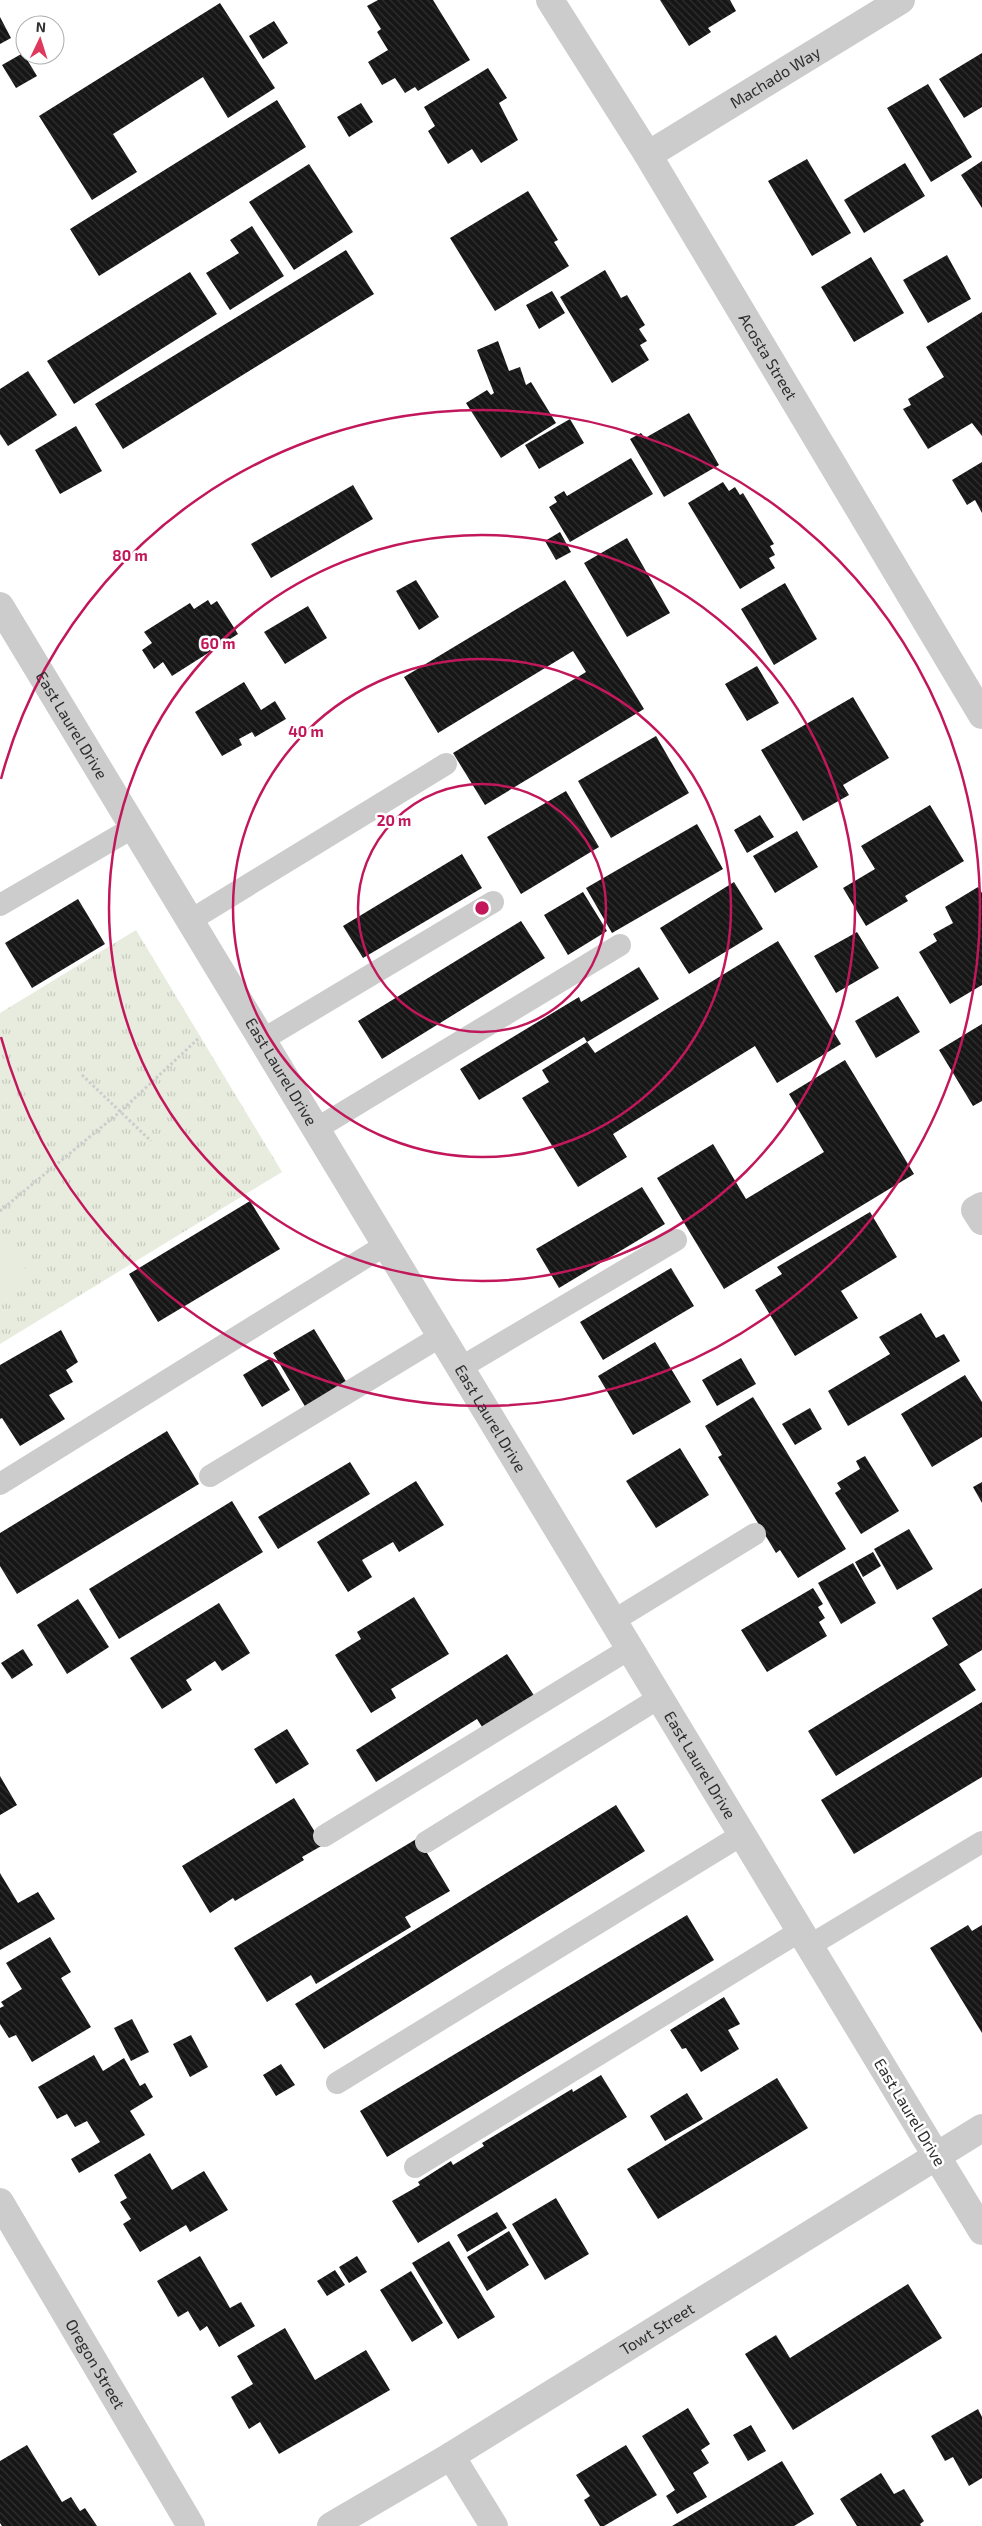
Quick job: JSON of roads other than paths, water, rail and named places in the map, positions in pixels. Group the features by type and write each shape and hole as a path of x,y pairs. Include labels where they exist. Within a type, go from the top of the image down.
{"street":[{"name":"Acosta Street","path":"550,0 648,156 982,715"},
{"name":"Machado Way","path":"648,156 901,0"},
{"name":"East Laurel Drive","path":"0,606 982,2231"},
{"name":"Towt Street","path":"331,2526 451,2456 982,2128"},
{"name":"Oregon Street","path":"0,2202 191,2526"},
{"path":"451,2456 494,2526"}],"lane":[{"path":"191,920 446,764"},
{"path":"0,905 134,827"},
{"path":"262,1040 493,902"},
{"path":"316,1129 620,945"},
{"path":"460,1368 676,1240"},
{"path":"0,1484 387,1244"},
{"path":"210,1476 440,1336"},
{"path":"613,1621 755,1534"},
{"path":"324,1836 629,1649"},
{"path":"426,1842 660,1698"},
{"path":"337,2084 742,1834"},
{"path":"415,2167 805,1939 982,1842"}]}
